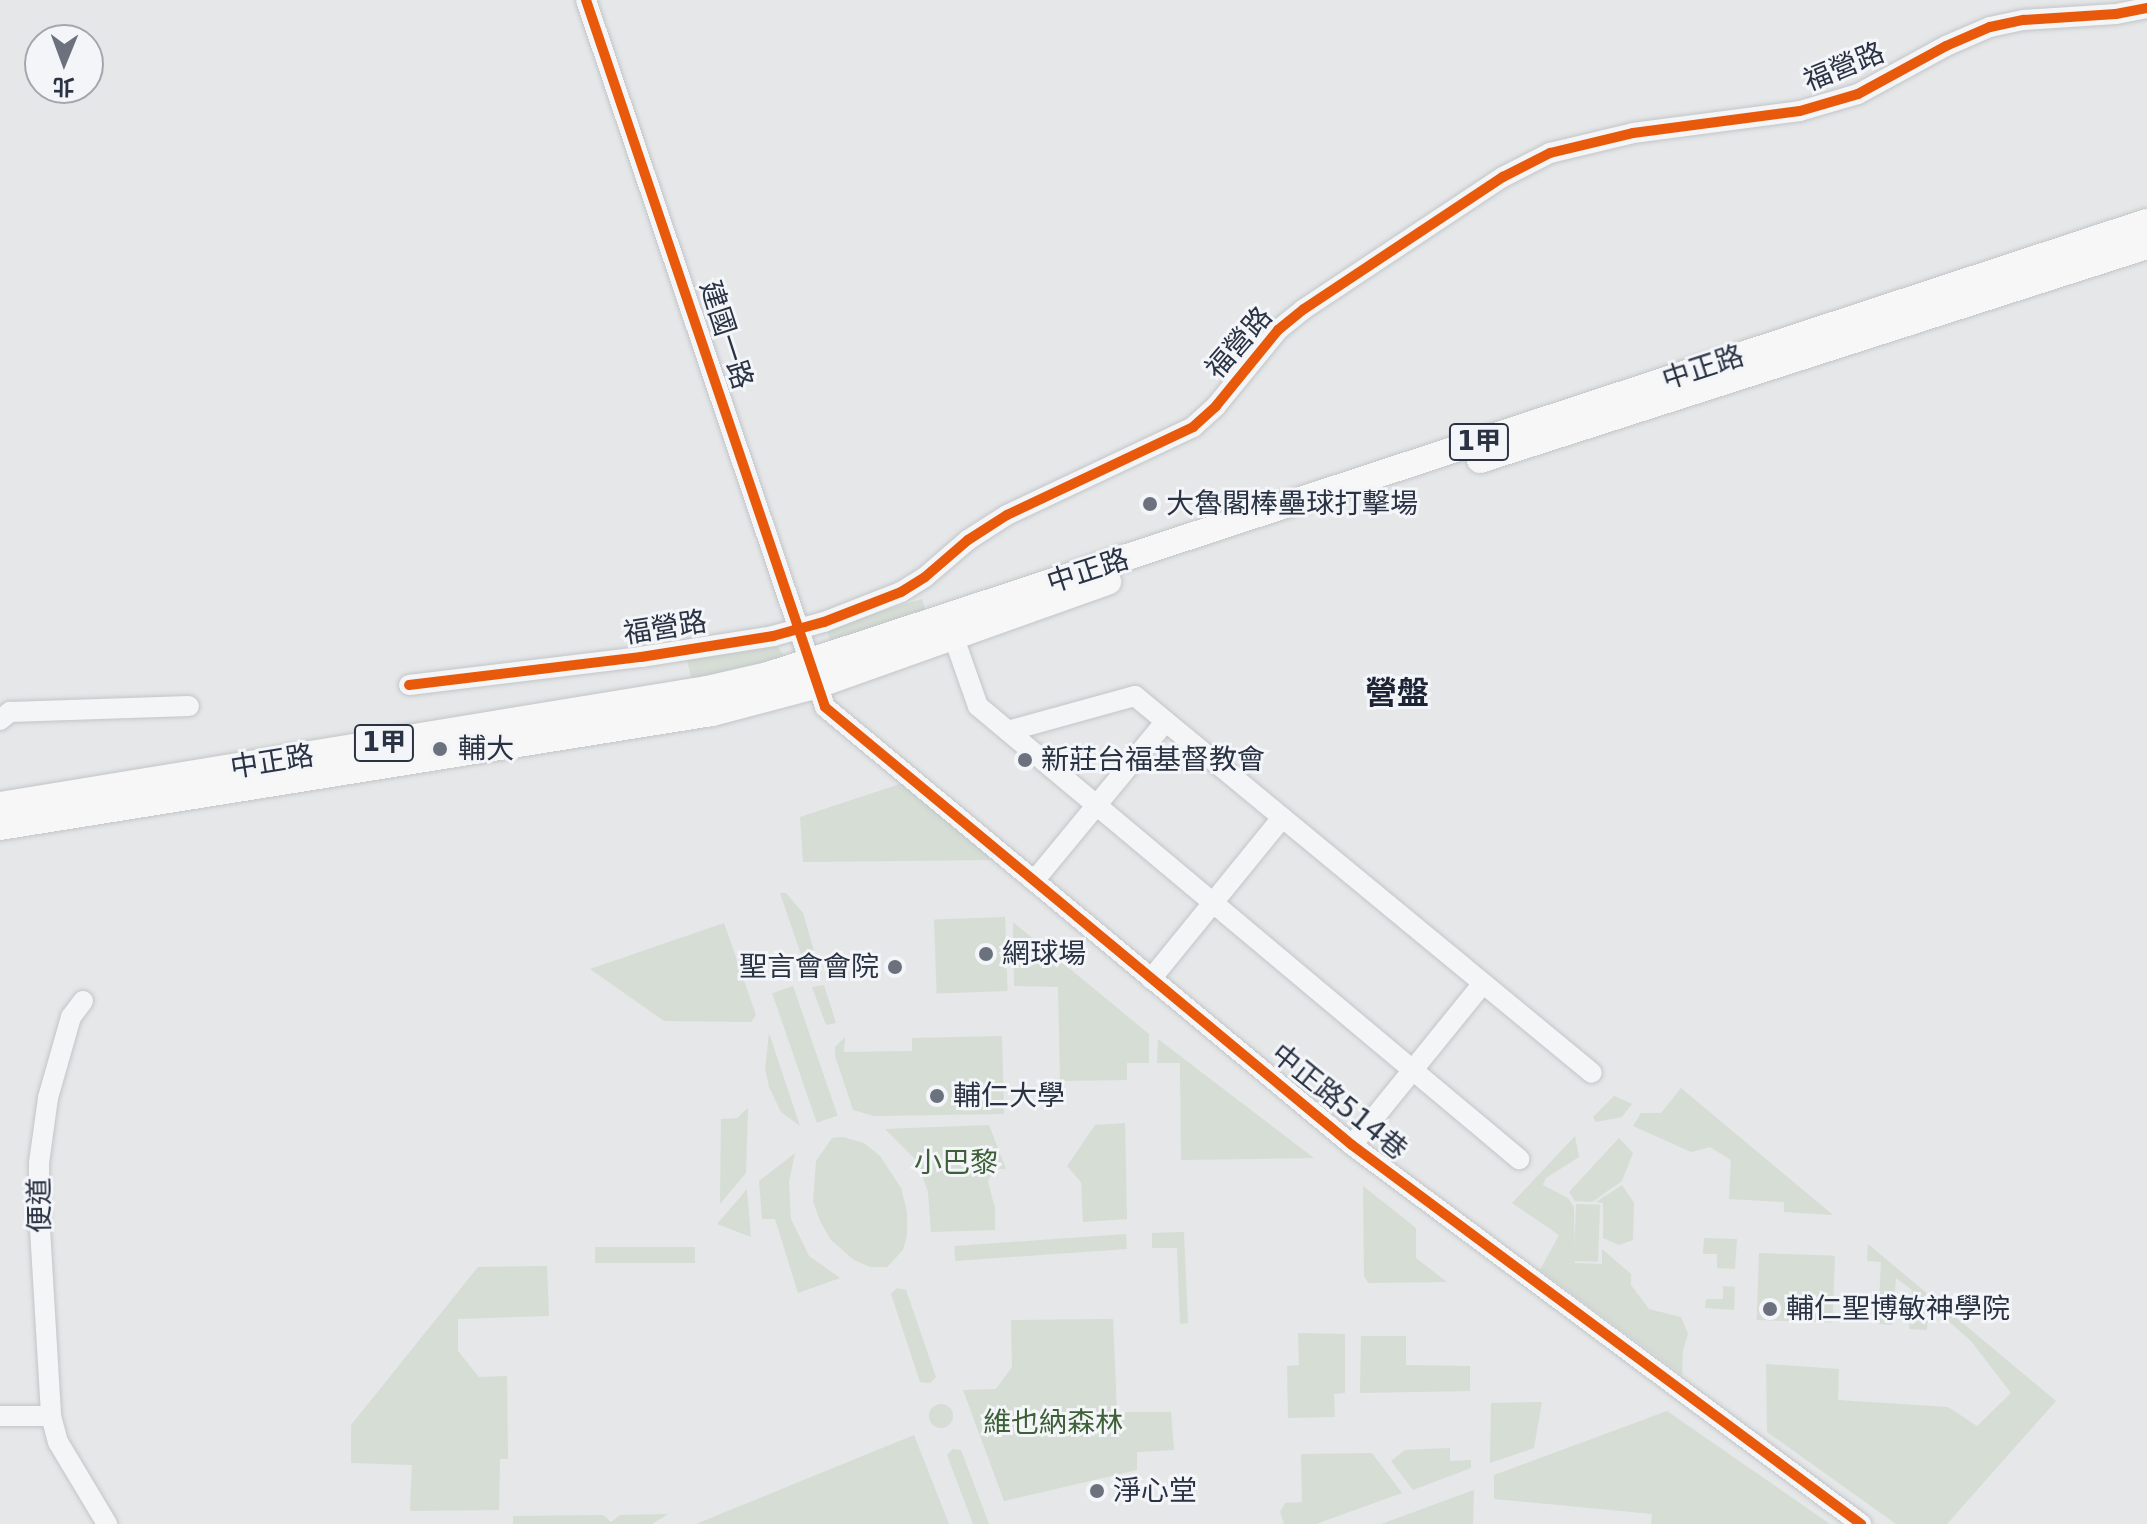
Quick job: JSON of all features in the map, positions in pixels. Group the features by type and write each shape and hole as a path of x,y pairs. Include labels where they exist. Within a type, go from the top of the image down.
{"main road":[{"name":"中正路","path":"814,674 2147,222"},
{"name":"中正路","path":"0,827 682,706 954,638 1288,521 2147,246"},
{"name":"中正路","path":"0,805 682,706"}],"street":[{"name":"建國一路","path":"586,0 814,674"},
{"name":"福營路","path":"409,685 641,657 801,629 901,592 925,577 968,540 1007,515 1193,427 1216,406 1278,330 1304,309 1503,177 1550,153 1585,141 1800,111 1858,94 1946,46 1990,27 2024,20 2116,14 2147,8"},
{"path":"954,638 978,706 1519,1159"},
{"name":"中正路514巷","path":"814,674 825,707 1352,1145 1861,1524"},
{"path":"1008,731 1135,696 1592,1073"},
{"path":"0,720 10,712 189,706"},
{"path":"1034,881 1166,721"},
{"path":"1151,979 1282,818"},
{"path":"1352,1145 1483,983"},
{"name":"便道","path":"83,1001 71,1017 48,1098 39,1163 51,1416 58,1442 107,1524"},
{"path":"0,1416 51,1416"}],"green space":[{"path":"922,599 926,612 830,642 826,628"},
{"path":"775,643 787,660 692,680 686,656"},
{"path":"903,783 995,860 803,862 800,817"},
{"path":"780,893 786,893 803,913 819,968 814,973 807,972"},
{"path":"1005,917 1008,991 937,993 934,919"},
{"path":"1013,922 1149,1034 1149,1063 1127,1063 1127,1080 1060,1081 1058,987 1014,986"},
{"path":"724,923 756,1015 751,1022 664,1021 590,969"},
{"path":"824,985 836,1023 826,1025 812,987"},
{"path":"793,986 838,1116 817,1123 772,993"},
{"path":"769,1033 800,1126 781,1112 769,1087 765,1069"},
{"path":"1002,1036 1004,1114 874,1116 853,1110 835,1056 835,1047 845,1037 844,1052 912,1051 912,1038"},
{"path":"1158,1039 1314,1158 1181,1160 1180,1063 1157,1063"},
{"path":"1681,1088 1833,1215 1784,1212 1784,1202 1729,1199 1731,1160 1710,1147 1691,1152 1633,1126 1641,1113 1661,1113"},
{"path":"1614,1096 1632,1104 1622,1117 1596,1122 1593,1117"},
{"path":"748,1108 746,1173 720,1204 721,1119 737,1118"},
{"path":"1125,1123 1127,1219 1083,1222 1081,1182 1067,1166 1095,1125"},
{"name":"小巴黎","path":"989,1125 1006,1169 994,1169 988,1182 995,1208 995,1230 931,1232 928,1192 917,1161 885,1129"},
{"path":"1575,1136 1579,1157 1546,1178 1543,1185 1568,1198 1574,1207 1575,1263 1602,1264 1602,1249 1631,1274 1631,1285 1649,1309 1681,1317 1688,1334 1683,1350 1682,1375 1540,1270 1559,1235 1512,1203"},
{"path":"843,1137 864,1143 880,1156 901,1188 907,1212 907,1236 903,1250 887,1267 870,1267 854,1260 831,1240 813,1201 816,1161 832,1138"},
{"path":"1619,1138 1633,1153 1622,1181 1592,1202 1575,1201 1569,1192"},
{"path":"795,1153 789,1182 791,1219 809,1256 840,1278 798,1293 775,1219 762,1219 759,1181"},
{"path":"1622,1185 1634,1203 1633,1240 1619,1245 1603,1238 1603,1203 1596,1202"},
{"path":"1363,1186 1416,1228 1416,1258 1447,1282 1368,1283 1364,1276"},
{"path":"747,1189 751,1237 717,1224"},
{"path":"1576,1204 1600,1205 1598,1262 1574,1261"},
{"path":"1184,1232 1188,1323 1180,1324 1177,1248 1152,1248 1152,1233"},
{"path":"1126,1234 1127,1249 955,1261 954,1246"},
{"path":"1704,1238 1737,1239 1735,1269 1717,1268 1717,1254 1703,1254"},
{"path":"1868,1244 2056,1401 1947,1524 1896,1524 1767,1432 1766,1364 1839,1369 1838,1400 1948,1407 1977,1426 2011,1393 1971,1341 1929,1304 1927,1330 1909,1329 1912,1290 1896,1278 1892,1325 1878,1324 1881,1262 1867,1261"},
{"path":"595,1247 695,1247 695,1263 595,1263"},
{"path":"1759,1253 1835,1256 1833,1323 1757,1320"},
{"path":"547,1266 549,1316 458,1319 458,1351 479,1377 507,1376 508,1459 500,1459 499,1510 410,1511 412,1465 351,1463 351,1425 478,1267"},
{"path":"1723,1286 1735,1287 1734,1310 1705,1308 1706,1299 1723,1299"},
{"path":"897,1288 906,1290 936,1377 930,1383 920,1382 891,1294"},
{"name":"維也納森林","path":"1113,1319 1117,1412 1171,1412 1174,1450 1137,1452 1137,1470 1004,1501 963,1390 996,1389 1012,1367 1011,1320"},
{"path":"1298,1333 1345,1334 1345,1393 1334,1394 1335,1417 1288,1418 1287,1366 1299,1365"},
{"path":"1361,1336 1406,1336 1406,1365 1470,1366 1470,1391 1360,1393"},
{"path":"1542,1402 1534,1448 1490,1463 1491,1403"},
{"path":"941,1404 950,1407 953,1416 950,1425 941,1428 932,1425 929,1416 932,1407"},
{"path":"1667,1411 1830,1524 1651,1524 1652,1514 1494,1499 1494,1475"},
{"path":"914,1435 949,1524 696,1524"},
{"path":"1450,1448 1450,1461 1471,1460 1471,1468 1413,1490 1391,1461 1405,1450"},
{"path":"953,1449 961,1450 989,1524 973,1524 947,1455"},
{"path":"1372,1453 1402,1493 1316,1524 1284,1524 1280,1512 1285,1503 1302,1502 1301,1454"},
{"path":"1474,1490 1473,1524 1381,1524"},
{"path":"668,1514 652,1524 513,1524 513,1516 603,1515 611,1522 620,1515"}],"cycle path":[{"path":"586,0 825,707 1352,1145 1861,1524"},
{"path":"409,685 641,657 773,636 824,622 901,592 925,577 968,540 1007,515 1193,427 1216,406 1278,330 1304,309 1503,177 1550,153 1633,133 1800,111 1858,94 1946,46 1990,27 2024,20 2116,14 2147,8"}],"place":[{"name":"大魯閣棒壘球打擊場","path":"1150,504"},
{"name":"輔大","path":"440,749"},
{"name":"新莊台福基督教會","path":"1025,760"},
{"name":"網球場","path":"986,954"},
{"name":"聖言會會院","path":"895,967"},
{"name":"輔仁大學","path":"937,1096"},
{"name":"輔仁聖博敏神學院","path":"1770,1309"},
{"name":"淨心堂","path":"1097,1491"}],"district":[{"name":"營盤","path":"1397,693"}]}
